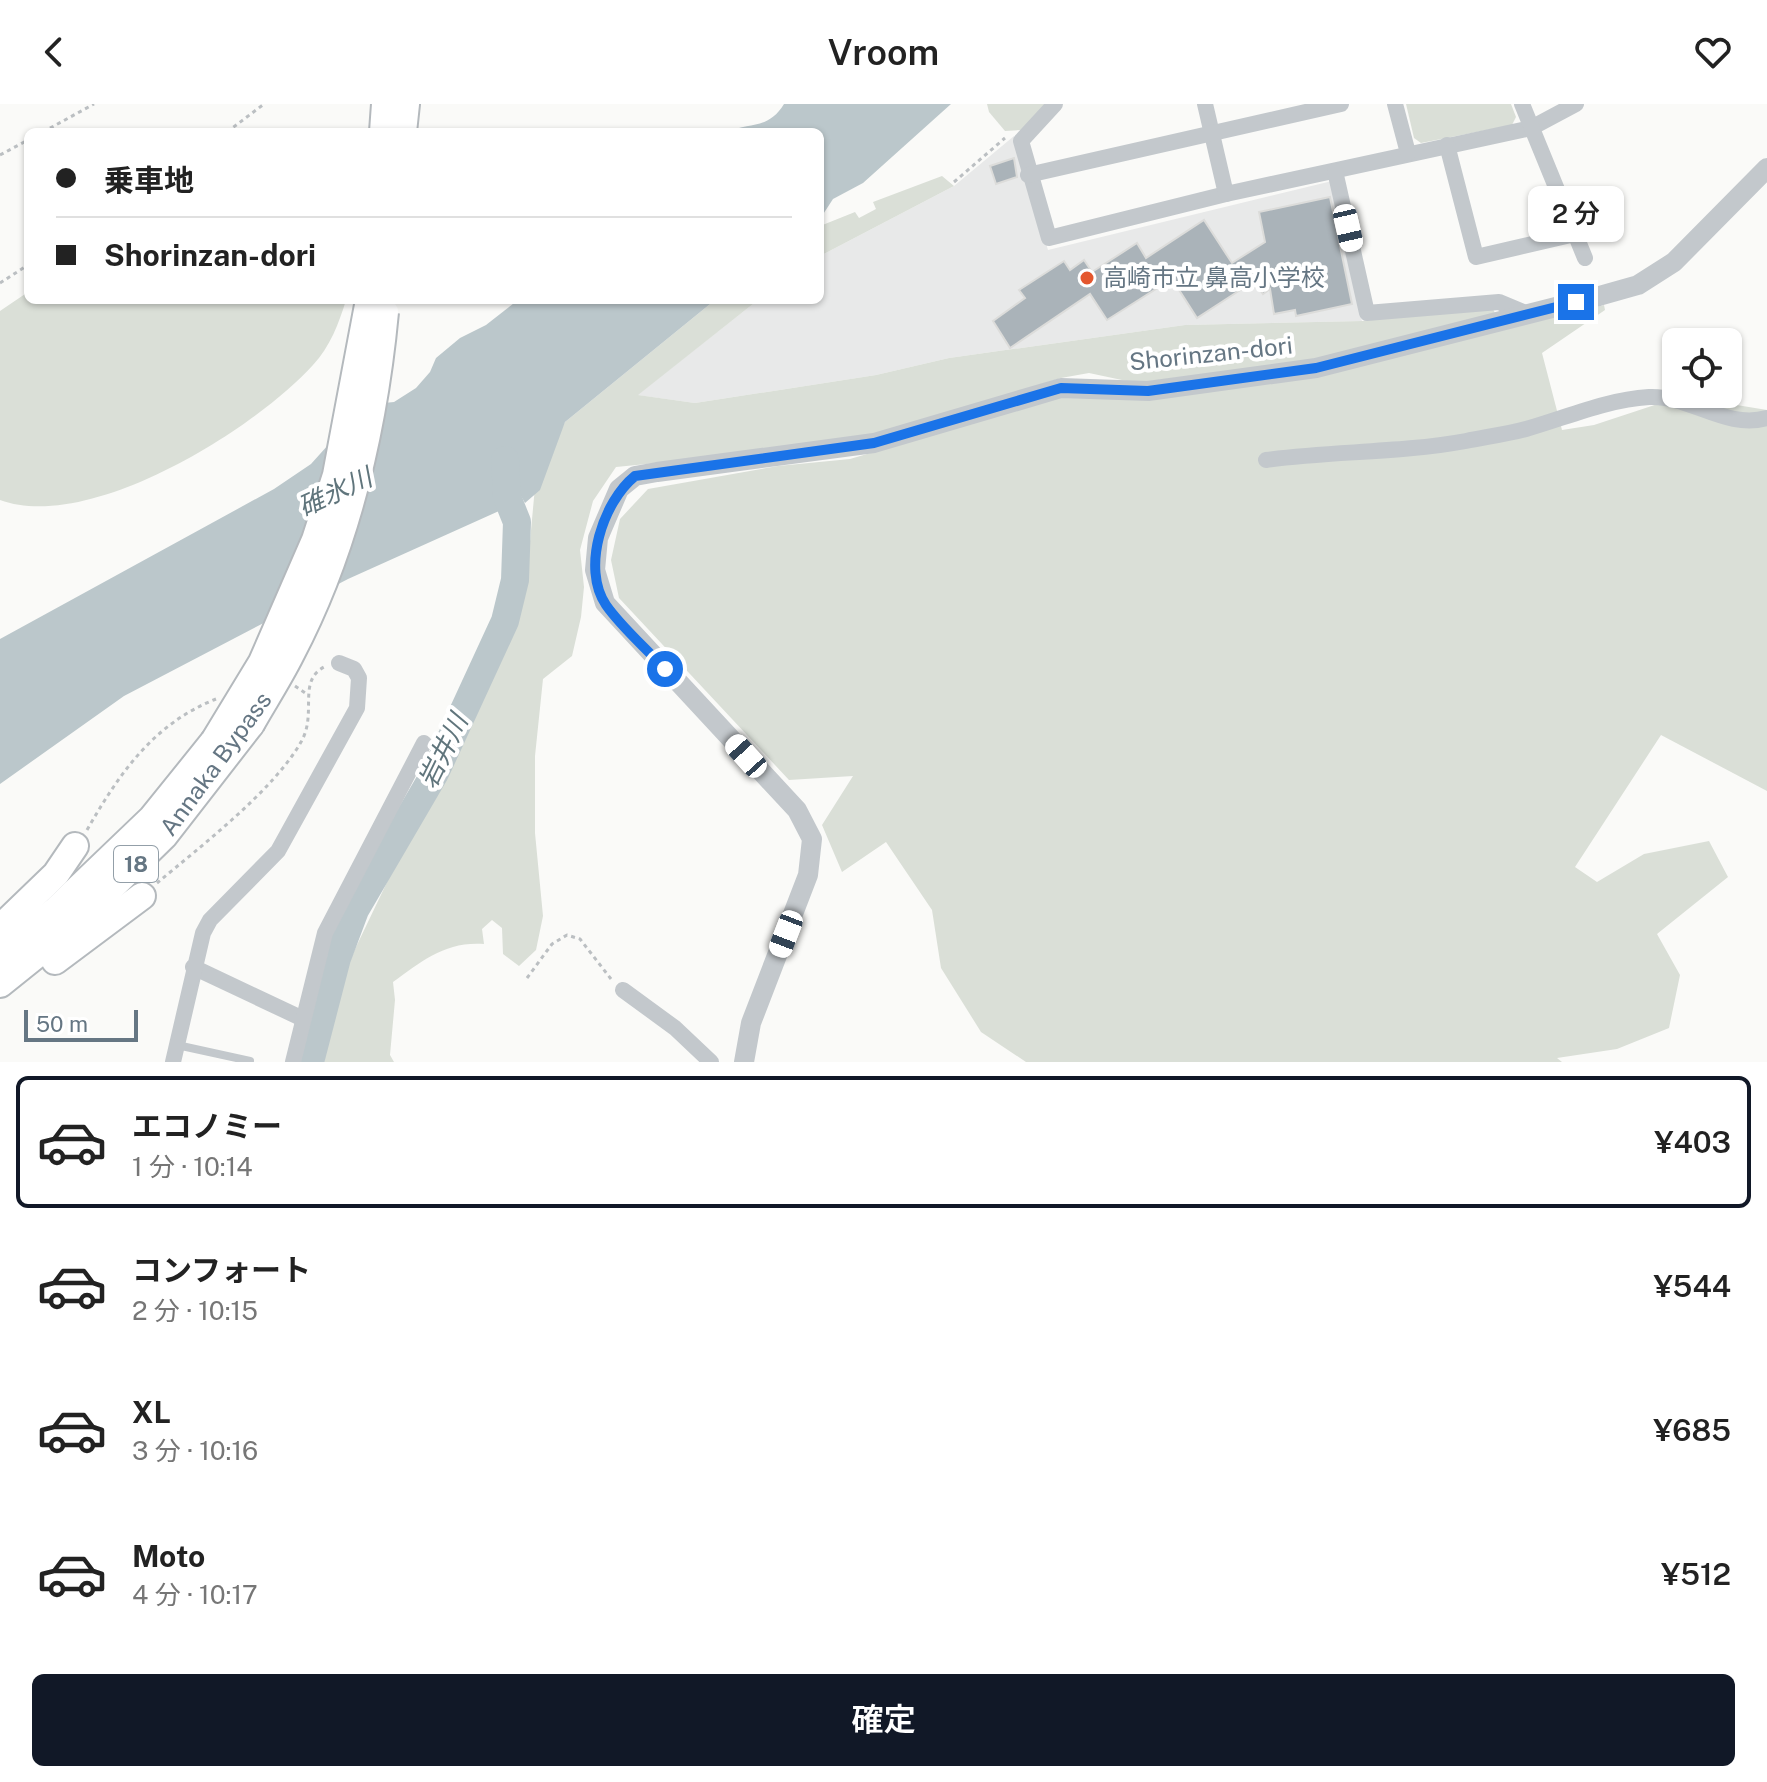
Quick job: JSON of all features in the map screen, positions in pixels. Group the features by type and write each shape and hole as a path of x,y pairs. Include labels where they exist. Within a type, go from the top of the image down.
{"highway":[{"path":"383,128 385,104"},
{"path":"403,128 406,104"},
{"name":"Annaka Bypass","path":"0,955 57,909 152,818 214,741 262,662 315,540 336,475 368,304"},
{"name":"Annaka Bypass","path":"0,984 71,927 164,836 251,724 291,655 338,540 370,423 385,304"},
{"path":"0,928 56,874 75,846"},
{"path":"0,1002 142,896"}],"street":[{"path":"1055,104 1022,135 1021,141 1028,175 1049,238 1226,194 1531,128 1576,104"},
{"path":"1205,104 1226,194"},
{"path":"1028,175 1341,104"},
{"path":"1395,104 1408,153"},
{"path":"1522,104 1585,258"},
{"path":"1447,145 1476,257 1575,234"},
{"name":"Shorinzan-dori","path":"744,1062 751,1023 808,875 812,839 797,810 605,603 595,570 598,538 619,489 635,476 657,472 874,443 1061,388 1148,391 1316,368 1599,296 1638,285 1657,275 1674,262 1767,168"},
{"path":"1335,171 1367,313 1499,302 1528,314"},
{"path":"1266,460 1463,442 1524,429 1608,403 1654,397 1690,404 1721,418 1757,421 1767,418"},
{"path":"173,1062 203,933 210,920 278,851 357,708 359,678 354,669 339,663"},
{"path":"293,1062 301,1018 335,908 424,743"},
{"path":"193,967 301,1018"},
{"path":"623,990 675,1028 711,1062"}],"lane":[{"path":"177,1044 250,1061"}],"path":[{"path":"50,128 94,104"},
{"path":"232,128 264,104"},
{"path":"954,182 1012,132 1022,135"},
{"path":"0,155 24,142"},
{"path":"0,283 24,268"},
{"path":"142,896 219,830 285,763 301,742 310,722 310,679 315,671 339,663"},
{"path":"288,681 308,695"},
{"path":"75,846 143,746 193,710 223,696"},
{"path":"527,978 552,944 567,935 580,939 623,990"}],"shaded area":[{"path":"987,104 1047,104 1021,130 1005,131 989,112"},
{"path":"1406,104 1511,104 1516,117 1512,125 1421,143 1414,138"},
{"name":"高崎市立 鼻高小学校","path":"1014,136 1048,250 1332,181 1362,321 1185,325 949,358 876,375 695,403 637,395 753,304 824,304 824,254 954,186"},
{"path":"942,176 954,186 824,254 824,224 855,212 859,218 876,209 873,202"},
{"path":"24,295 24,304 345,304 333,334 313,365 252,418 212,445 123,489 78,502 37,506 0,500 0,311"},
{"path":"710,304 753,304 638,395 695,403 876,375 949,358 1185,325 1362,321 1488,308 1493,309 1496,315 1325,358 1136,383 1089,373 1061,378 870,437 780,451 616,467 593,501 580,550 584,587 572,656 543,679 535,756 535,833 543,916 536,950 519,966 503,954 502,928 492,920 482,929 484,944 446,949 393,982 395,1000 390,1055 394,1062 324,1062 341,982 356,947 457,736 507,640 528,563 536,476 565,422"},
{"path":"1604,305 1605,310 1542,353 1562,430 1594,425 1662,403 1662,408 1742,406 1767,410 1767,791 1661,735 1575,867 1597,882 1644,854 1709,841 1728,877 1657,934 1680,975 1669,1028 1617,1049 1557,1058 1562,1062 1026,1062 981,1032 941,968 932,910 886,842 842,872 822,825 853,776 789,780 619,598 611,560 620,519 648,489 778,466 850,459 1060,397 1314,376"}],"water":[{"path":"784,104 951,104 863,183 833,199 824,213 824,128 740,128 765,122"},
{"name":"碓氷川","path":"513,304 710,304 565,422 540,490 525,503 517,489 499,511 348,579 124,696 0,784 0,639 274,489 311,464 364,405 394,402 416,388 430,372 436,358 460,338 486,325"}],"building":[{"path":"1014,158 1017,177 996,184 990,166"},
{"path":"1330,197 1352,304 1296,316 1295,310 1274,314 1270,289 1263,294 1254,281 1197,318 1172,279 1107,320 1090,294 1010,348 993,321 1025,298 1019,290 1064,261 1070,270 1084,260 1092,272 1137,243 1146,258 1204,220 1232,263 1265,242 1259,212"}],"waterway":[{"name":"岩井川","path":"310,1062 337,958 355,910 435,773 505,621 515,580 517,522 507,497 505,460"}],"place":[{"name":"高崎市立 鼻高小学校","path":"1087,278"}],"route":[{"path":"665,669 605,603 595,570 598,538 619,489 635,476 874,443 1061,388 1148,391 1316,368 1576,302"}]}
